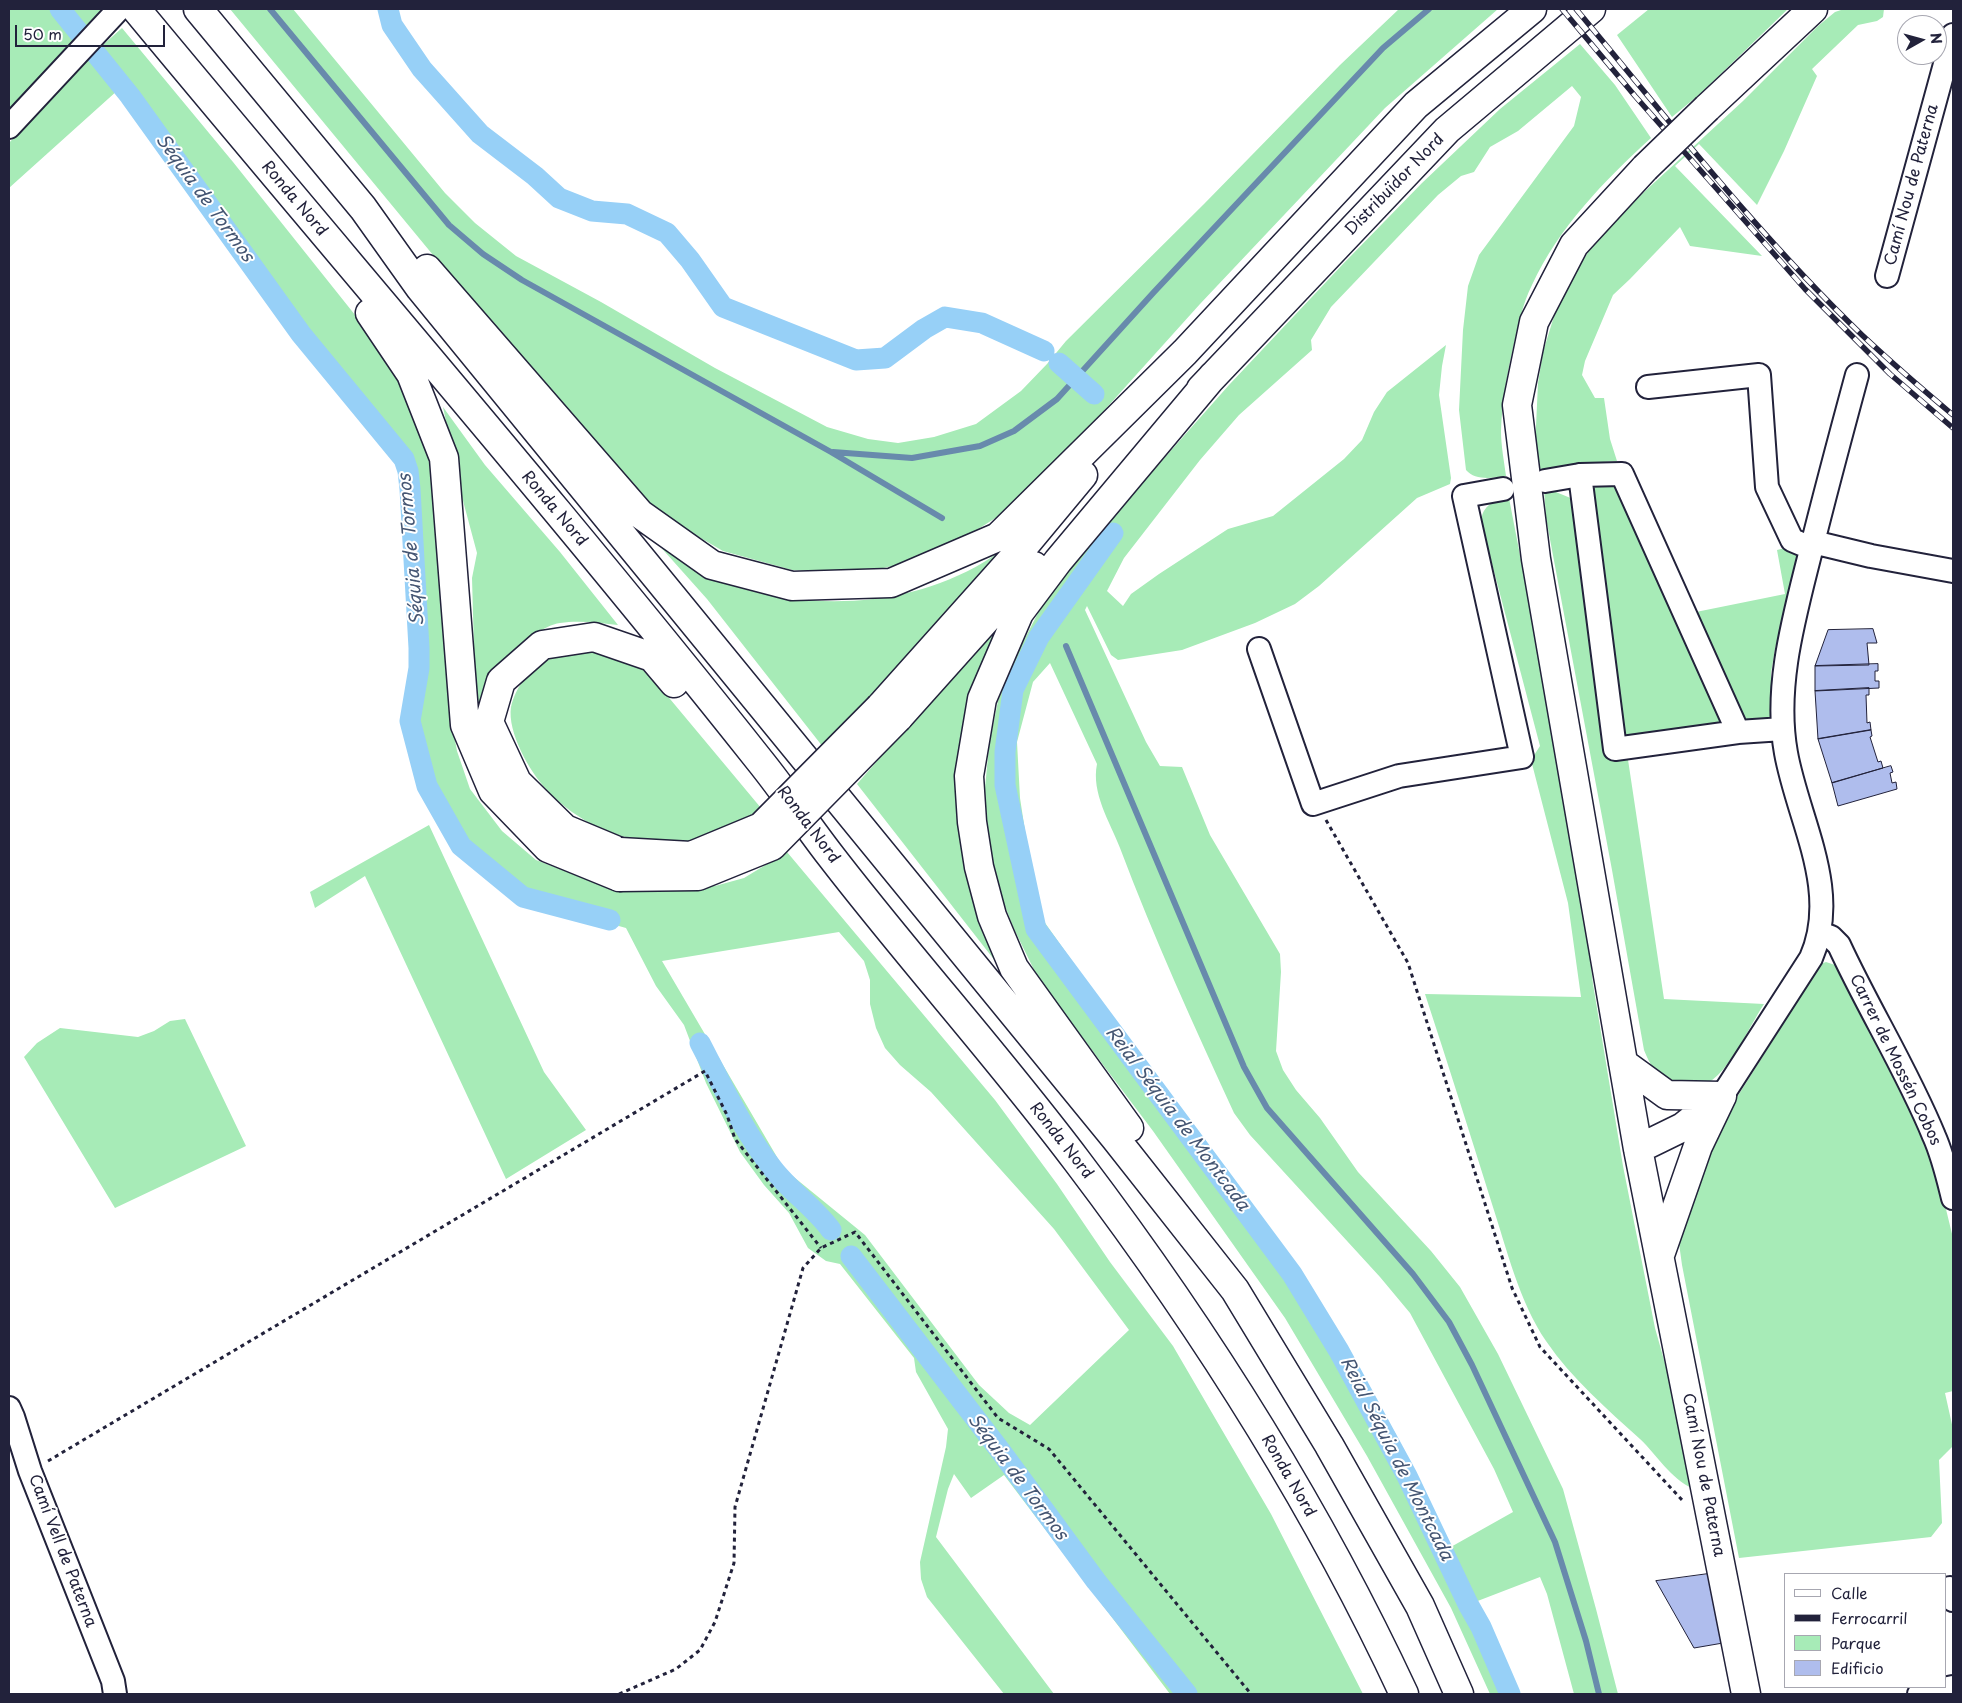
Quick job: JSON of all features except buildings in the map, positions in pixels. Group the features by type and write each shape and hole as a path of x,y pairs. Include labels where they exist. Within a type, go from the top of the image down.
{"main road":[{"name":"Ronda Nord","path":"136,9 567,525 763,764 830,855 1076,1158 1187,1312 1287,1473 1372,1624 1404,1694"},
{"path":"198,9 363,208 420,288 1115,1138 1235,1290"},
{"path":"363,208 435,276 640,514 712,565 792,586 891,583 998,537 1184,352 1416,105 1532,9"},
{"name":"Distribuïdor Nord","path":"1213,376 1447,130 1591,9"},
{"name":"Camí Nou de Paterna","path":"1746,1694 1638,1149 1536,559 1517,405 1534,322 1574,245 1645,168 1813,9"},
{"path":"270,170 367,308 410,374 444,458 465,725 493,791 548,848 620,865 691,856 761,827 889,712 1045,555 1213,376"},
{"path":"889,712 1184,352"},
{"path":"1213,376 1058,561 1019,614 982,699 969,776 972,822 979,867 992,916 1014,968 1130,1130 1235,1290 1330,1445 1420,1606 1459,1694"},
{"path":"620,865 566,829 517,782 489,722 501,681 542,645 594,636 652,657 751,774 830,855"},
{"path":"1623,1063 1667,1095 1722,1096"},
{"path":"1660,1256 1698,1146 1722,1096"},
{"path":"1638,1149 1683,1127 1722,1096"},
{"path":"1638,1149 1698,1146"}],"street":[{"path":"9,127 118,9"},
{"name":"Camí Nou de Paterna","path":"1887,276 1953,35"},
{"path":"1648,387 1759,375 1766,487 1792,540 1953,571"},
{"path":"1722,1096 1811,958 1820,933 1822,917 1820,883 1791,775 1783,728 1786,660 1812,545 1857,375"},
{"path":"1545,481 1580,475 1622,474 1738,732"},
{"path":"1580,475 1615,749 1738,732 1783,728"},
{"path":"1259,649 1313,804 1399,776 1522,757 1464,496 1504,489"},
{"name":"Carrer de Mossén Cobos","path":"1820,933 1830,937 1839,944 1884,1033 1934,1136 1953,1198"},
{"name":"Camí Vell de Paterna","path":"9,1408 30,1471 113,1680 115,1694"},
{"path":"1919,1694 1953,1687"}],"path":[{"path":"1313,804 1322,815 1408,963 1512,1288 1540,1347 1688,1506 1709,1507"},
{"path":"30,1471 705,1071 727,1115 735,1139 821,1248"},
{"path":"619,1694 676,1669 700,1650 716,1622 734,1563 735,1507 803,1268 821,1248 856,1232 998,1418 1049,1449 1251,1694"}],"green space":[{"path":"9,9 104,9 9,113"},
{"path":"230,9 293,9 445,193 475,223 516,256 601,302 715,368 827,427 868,439 898,443 934,437 976,424 1021,391 1066,341 1340,65 1399,9 1498,9 1385,108 1200,304 1046,475 1005,512 956,543 917,561 859,573 792,570 723,551 666,518 630,489 513,352"},
{"path":"1649,9 1788,9 1700,94 1672,117 1617,35"},
{"path":"1844,9 1884,9 1883,17 1877,21 1858,25 1812,69 1817,76 1784,151 1757,205 1699,144 1675,166 1762,256 1690,246 1680,227 1613,295 1585,361 1582,375 1595,398 1604,398 1610,439 1617,461 1542,471 1546,488 1573,499 1627,753 1664,999 1764,1004 1736,1052 1718,1075 1708,1083 1698,1087 1675,1085 1669,1083 1658,1074 1644,1050 1546,518 1544,488 1535,448 1538,383 1543,352 1555,313 1573,276 1594,243 1643,193 1743,101 1818,26 1835,12"},
{"path":"122,28 233,162 375,340 402,384 427,451 438,517 449,708 457,751 470,789 502,831 536,860 586,879 620,886 715,886 744,878 787,852 995,1100 1057,1184 1110,1262 1173,1346 1271,1514 1363,1694 1170,1694 1004,1475 971,1498 954,1474 948,1489 936,1537 1054,1694 1004,1694 927,1597 921,1579 920,1562 946,1447 948,1429 916,1372 914,1358 840,1264 826,1261 808,1248 789,1213 764,1185 740,1152 706,1083 684,1025 656,986 626,928 522,899 459,848 429,795 411,757 403,721 411,669 401,472 396,458 274,307 118,90 9,188 9,143 76,69","holes":["839,932 864,961 870,980 870,1004 876,1028 885,1048 900,1065 931,1092 1054,1229 1129,1330 1030,1425 1009,1413 979,1385 865,1235 784,1169 662,961"]},
{"path":"1580,44 1615,85 1651,138 1616,171 1569,224 1543,264 1529,293 1517,332 1504,399 1501,436 1506,476 1479,477 1466,470 1459,410 1463,330 1468,286 1479,255 1574,126 1581,97 1572,86 1518,131 1490,147 1474,172 1461,176 1438,195 1331,307 1311,340 1312,350 1239,415 1200,460 1124,558 1107,591 1123,606 1131,594 1228,529 1273,516 1344,459 1362,440 1374,412 1387,392 1446,345 1439,395 1451,478 1450,484 1417,498 1319,586 1295,604 1255,623 1182,650 1118,660 1111,655 1087,606 1085,610 1146,742 1160,766 1182,767 1210,835 1280,954 1281,972 1276,1051 1283,1070 1358,1172 1431,1251 1460,1287 1498,1354 1563,1489 1618,1694 1574,1694 1547,1594 1540,1577 1475,1602 1486,1619 1515,1694 1490,1694 1451,1608 1367,1456 1285,1318 1153,1131 1039,980 1014,929 997,886 987,840 985,788 989,746 998,701 1020,648 1040,609 1089,543 1229,385 1422,183 1500,109","holes":["1050,663 1097,764 1097,786 1102,807 1160,948 1234,1113 1250,1135 1380,1277 1410,1313 1494,1469 1513,1512 1449,1548 1395,1433 1321,1305 1196,1136 1043,920 1029,857 1020,798 1017,742 1033,682"]},
{"path":"443,407 485,465 560,552 618,625 582,622 554,624 524,641 500,668 489,689 480,713 475,684 472,578 477,553 462,497"},
{"path":"1616,482 1727,726 1630,736 1625,735 1619,729 1592,485"},
{"path":"1508,493 1579,860 1593,984 1623,1166 1655,1328 1671,1385 1692,1488 1677,1479 1640,1439 1578,1381 1556,1355 1537,1326 1528,1309 1515,1275 1425,994 1581,997 1568,903 1531,760 1540,746 1482,524 1485,509 1496,499"},
{"path":"1023,532 823,747 707,599 657,543 705,574 737,587 768,595 831,601 895,596 926,588 956,577 984,562"},
{"path":"1793,546 1797,550 1797,559 1771,673 1771,717 1762,721 1740,719 1691,613 1785,594 1777,550"},
{"path":"1011,608 990,644 975,682 960,742 957,793 1017,989 857,784"},
{"path":"563,652 598,653 645,669 761,808 714,837 698,842 676,843 635,839 611,833 586,821 558,801 533,773 521,751 513,728 511,707 521,684 542,660 548,656"},
{"path":"429,825 544,1072 586,1130 506,1179 365,876 315,908 310,892"},
{"path":"1826,962 1838,966 1909,1102 1935,1164 1953,1238 1953,1391 1945,1393 1953,1429 1953,1446 1939,1460 1942,1523 1931,1537 1739,1558 1682,1265 1677,1229 1727,1113 1821,964"},
{"path":"185,1019 246,1146 115,1208 24,1057 37,1043 60,1028 138,1037 154,1031 170,1021"}],"waterway":[{"name":"Séquia de Tormos","path":"60,9 130,96 301,334 404,459 408,471 410,489 419,648 419,668 410,721 427,786 461,846 523,897 610,920"},
{"path":"270,9 449,225 483,254 522,280 831,452 942,518"},
{"name":"Reial Séquia de Montcada","path":"388,9 392,25 422,69 480,134 535,176 559,198 592,211 627,214 667,233 690,260 723,307 856,360 885,358 924,329 945,317 982,323 1044,351"},
{"path":"833,452 912,458 980,446 1014,431 1057,399 1154,292 1383,48 1429,9"},
{"name":"Reial Séquia de Montcada","path":"1059,363 1094,394"},
{"name":"Reial Séquia de Montcada","path":"1113,533 1039,637 1013,690 1005,752 1005,785 1036,929 1292,1274 1339,1351 1407,1476 1468,1604 1481,1627 1510,1694"},
{"path":"1066,646 1244,1067 1267,1108 1413,1274 1449,1322 1472,1365 1555,1542 1586,1641 1599,1694"},
{"name":"Séquia de Tormos","path":"700,1043 734,1107 762,1154 787,1185 818,1214 831,1230"},
{"name":"Séquia de Tormos","path":"851,1256 1002,1453 1096,1581 1187,1694"}],"railway":[{"path":"1562,9 1635,96 1805,289 1890,374 1953,428"},
{"path":"1576,9 1715,176 1787,258 1862,335 1953,415"}]}
